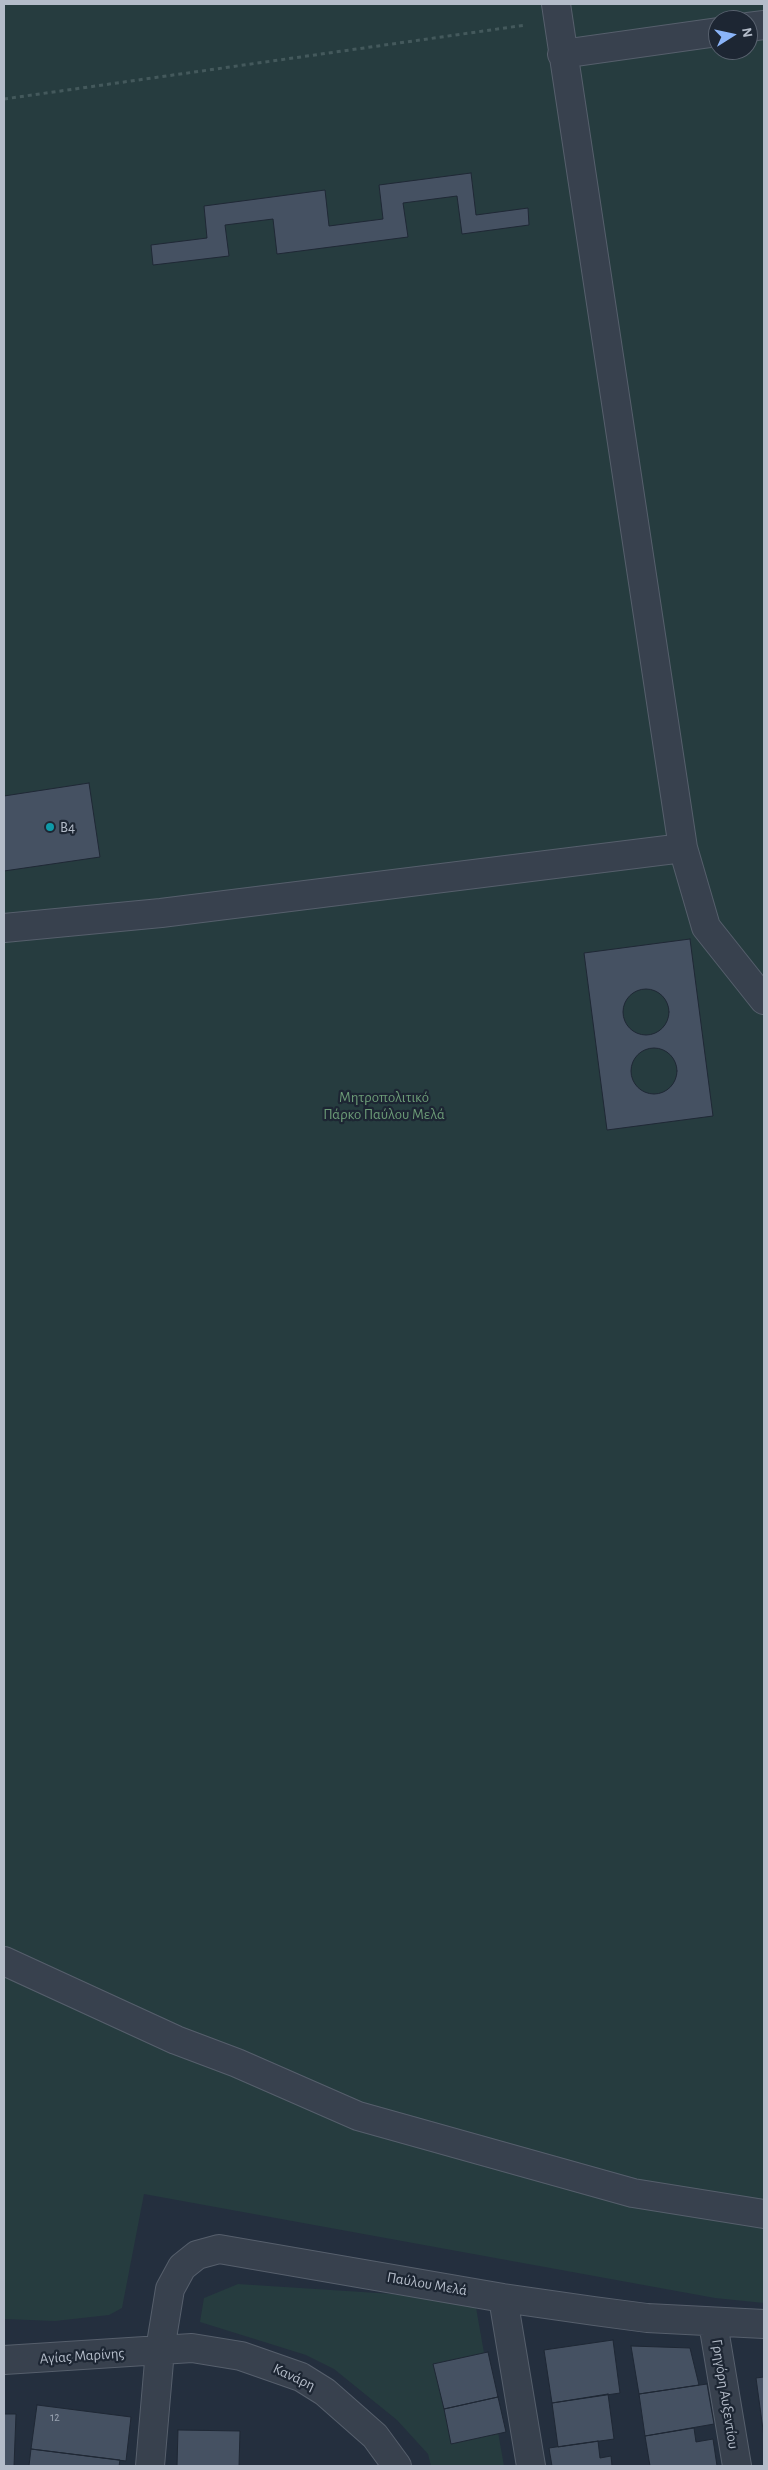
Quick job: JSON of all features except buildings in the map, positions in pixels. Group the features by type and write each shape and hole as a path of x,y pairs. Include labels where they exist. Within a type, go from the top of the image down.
{"street":[{"path":"557,12 683,848 706,927 764,1000"},
{"path":"562,54 708,33"},
{"path":"4,928 171,912 683,848"},
{"path":"4,1961 176,2040 358,2116 633,2193 764,2214"},
{"name":"Παύλου Μελά","path":"150,2466 160,2350 170,2289 182,2267 197,2255 219,2249 503,2298 647,2318 713,2323 764,2324"},
{"path":"503,2298 531,2466"},
{"name":"Γρηγόρη Αυξεντίου","path":"713,2323 737,2466"},
{"name":"Κανάρη","path":"160,2350 192,2348 216,2351 241,2356 300,2377 325,2392 354,2415 375,2436 397,2466"},
{"name":"Αγίας Μαρίνης","path":"4,2360 160,2350"}],"path":[{"path":"4,99 557,12"}],"green space":[{"name":"Μητροπολιτικό Πάρκο Παύλου Μελά","path":"4,4 764,4 764,2303 715,2298 144,2194 122,2308 109,2315 55,2321 4,2319"},
{"path":"238,2284 393,2294 475,2302 504,2466 431,2466 428,2454 397,2420 334,2369 306,2355 200,2322 204,2298"}],"place":[{"name":"Β4","path":"50,827"}]}
